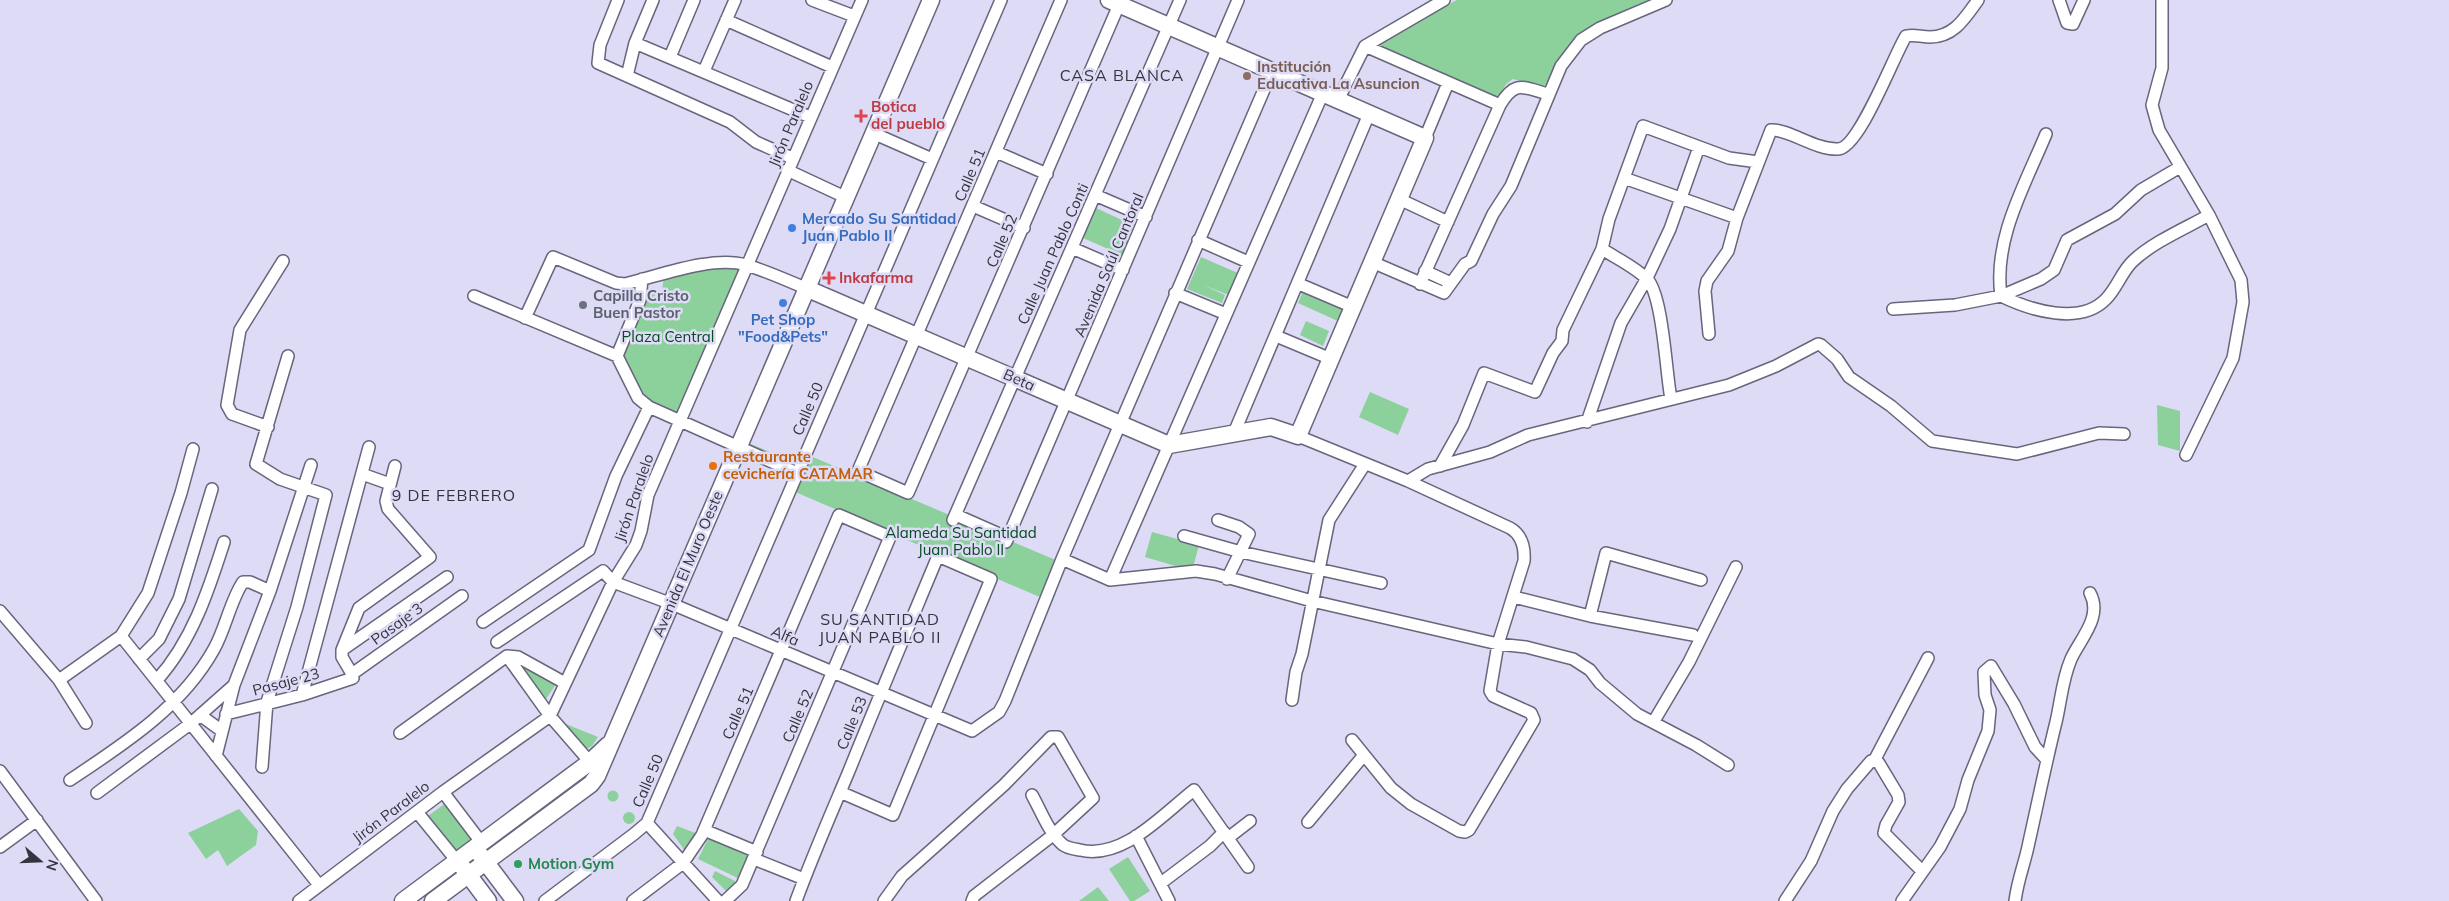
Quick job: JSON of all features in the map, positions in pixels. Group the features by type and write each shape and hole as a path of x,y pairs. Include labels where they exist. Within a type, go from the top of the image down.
{"street":[{"path":"618,0 600,45 598,63 730,122 756,142 792,158"},
{"path":"627,76 635,43 653,0"},
{"path":"670,56 694,0"},
{"path":"704,71 734,0"},
{"path":"812,0 854,16"},
{"name":"Jirón Paralelo","path":"299,901 443,792 550,716 613,582 636,545 648,495 810,116 862,0"},
{"name":"Avenida El Muro Oeste","path":"434,901 485,861 591,784 597,776 875,134 931,0"},
{"name":"Calle 50","path":"545,901 647,823 1001,0"},
{"name":"Calle 51","path":"908,493 858,471 1061,0"},
{"name":"Calle Juan Pablo Conti","path":"1007,540 955,517 1180,0"},
{"name":"Avenida Saúl Cantoral","path":"1007,540 1238,0"},
{"path":"1372,262 1442,293 1465,264 1471,261 1493,214 1511,186 1561,66 1581,40 1600,28 1666,0"},
{"path":"1709,334 1705,291 1707,281 1721,264 1728,251 1737,218 1770,132 1774,129 1814,145 1838,149 1846,147 1862,125 1906,36 1928,37 1950,33 1978,0"},
{"path":"2059,0 2067,23 2072,24 2076,22 2084,0"},
{"path":"2162,0 2162,68 2152,105 2159,130 2209,215 2241,280 2243,302 2233,358 2210,401 2204,420 2186,455"},
{"path":"1116,1 1218,48 1425,138"},
{"name":"Calle 52","path":"908,493 1047,174 1116,1"},
{"path":"1338,100 1365,46 1440,1"},
{"path":"726,20 832,67"},
{"path":"635,43 810,116"},
{"path":"1365,46 1500,105"},
{"path":"1272,71 1062,559 1110,580 1196,571 1216,574 1227,579 1312,601 1498,644 1526,646 1573,659 1590,670 1600,683 1637,714 1654,721 1728,765"},
{"path":"1298,436 1448,83"},
{"path":"1420,284 1500,105 1508,93 1516,87 1548,94"},
{"path":"1110,580 1323,93"},
{"path":"1234,433 1299,284 1369,114"},
{"path":"1440,466 1463,424 1484,373 1535,392 1552,353 1562,341 1564,330 1602,249 1609,219 1642,126 1729,158 1758,162"},
{"path":"875,134 932,158"},
{"path":"2001,296 1998,276 2006,233 2046,134"},
{"path":"1587,422 1621,323 1647,278 1670,229 1699,147"},
{"path":"996,152 1047,174"},
{"path":"1893,309 1955,305 2001,296 2041,279 2054,270 2066,240 2115,214 2141,190 2180,167"},
{"path":"787,170 847,198"},
{"path":"1624,178 1737,218"},
{"path":"1095,195 1146,217"},
{"path":"1399,200 1448,222"},
{"path":"973,206 1024,228"},
{"path":"2001,296 2024,307 2066,313 2081,313 2093,308 2106,299 2133,260 2209,215"},
{"path":"1198,240 1248,262"},
{"path":"1072,248 1124,270"},
{"path":"1602,249 1647,278 1652,286 1664,340 1671,399"},
{"name":"Beta","path":"525,318 553,256 616,283 625,284 710,264 746,265 808,289 968,357 1067,402 1169,445"},
{"path":"268,427 232,414 227,405 240,330 284,261"},
{"path":"1426,272 1451,283"},
{"path":"617,356 640,300 642,279"},
{"path":"1299,284 1353,307"},
{"path":"1175,293 1226,314"},
{"path":"474,296 617,356 638,398 649,407 797,473"},
{"path":"1276,336 1331,359"},
{"path":"1408,481 1428,469 1490,452 1528,435 1587,422 1730,385 1820,344 1838,359 1849,377 1891,406 1932,441 2017,454 2099,433 2124,434"},
{"path":"262,767 267,702 297,607 326,503 326,495 321,492 303,488 280,479 256,464 288,356"},
{"path":"483,622 589,550 616,476 649,407"},
{"path":"1169,445 1271,427 1298,436 1408,481 1516,531 1525,547 1524,561 1498,644 1490,686 1491,694 1531,713 1534,720 1469,830 1465,832 1459,831 1408,801 1391,788 1352,740"},
{"path":"302,695 368,447"},
{"path":"59,680 121,636 148,593 161,560 193,449"},
{"path":"1292,700 1296,672 1302,654 1330,520 1365,464"},
{"path":"216,756 234,684 270,591 311,465"},
{"path":"353,676 342,657 342,650 359,608 430,557 388,509 386,501 395,466"},
{"path":"362,474 390,484"},
{"path":"139,659 159,639 179,599 212,489"},
{"name":"Calle 51","path":"633,901 683,863 704,830 839,515 890,537"},
{"path":"1218,520 1249,533 1227,579"},
{"path":"1184,536 1241,552 1381,583"},
{"name":"Calle 52","path":"725,901 742,886 890,537"},
{"path":"157,680 181,650 212,579 224,542"},
{"path":"1590,616 1606,552 1701,580"},
{"name":"Calle 53","path":"796,901 938,556 991,579 935,717"},
{"name":"Alfa","path":"497,642 603,572 613,582 672,604 880,694 972,731 999,712 1005,701 1062,559"},
{"path":"1654,721 1689,662 1736,567"},
{"path":"342,650 447,577"},
{"path":"70,780 114,751 174,702 196,677 214,649 243,582 250,582 270,591"},
{"path":"2015,901 2018,877 2029,845 2063,682 2071,658 2088,632 2094,614 2090,593"},
{"name":"Pasaje 3","path":"353,676 462,596"},
{"path":"1514,597 1590,616 1694,635"},
{"path":"0,611 59,680 86,723"},
{"path":"121,636 319,885"},
{"path":"507,656 550,716 590,762"},
{"path":"400,733 507,656 518,657 565,682"},
{"path":"1785,901 1811,861 1833,811 1847,789 1868,763 1874,761 1928,658"},
{"path":"1902,901 1940,846 1960,809 1968,780 1988,730 1990,710 1985,695 1984,672 1986,668 1991,666 1994,669 2000,684 2014,704 2035,747 2046,759"},
{"name":"Pasaje 23","path":"226,714 267,702 302,695 353,676"},
{"path":"97,793 190,724 234,684"},
{"path":"200,715 222,731"},
{"path":"840,792 893,815 935,717"},
{"path":"884,901 902,876 1004,785 1054,736 1060,740 1093,798 1053,835 974,896 972,901"},
{"name":"Avenida El Muro Oeste","path":"403,901 477,844 590,762 611,742"},
{"path":"1308,822 1364,755"},
{"path":"1874,761 1880,765 1898,795 1899,802 1886,825 1884,833 1922,871"},
{"path":"1,776 37,820 96,901"},
{"path":"1032,795 1053,835 1064,846 1096,853 1110,850 1136,836 1194,790 1248,867"},
{"path":"443,792 477,844 485,861 515,901"},
{"path":"418,812 488,901"},
{"path":"0,847 37,820"},
{"path":"1162,883 1226,835 1250,821"},
{"path":"647,823 718,901"},
{"path":"704,830 804,879"},
{"path":"1136,836 1162,883 1169,901"}],"green space":[{"path":"1457,0 1660,0 1618,15 1559,60 1546,85 1541,87 1513,79 1506,84 1500,95 1493,97 1376,45 1375,41"},
{"path":"1096,208 1135,226 1122,255 1083,238"},
{"path":"1201,257 1240,274 1231,296 1203,285 1225,295 1222,303 1187,289"},
{"name":"Plaza Central","path":"722,268 740,269 676,413 644,397 634,382 621,352 646,286 657,297 662,291 664,276"},
{"path":"1304,289 1346,308 1340,322 1298,303"},
{"path":"1306,321 1329,331 1323,346 1300,335"},
{"path":"1370,392 1409,409 1398,435 1359,417"},
{"path":"2157,405 2180,411 2180,451 2158,445"},
{"name":"Alameda Su Santidad Juan Pablo II","path":"751,444 803,466 808,455 1058,561 1042,598 793,491 797,480 745,458"},
{"path":"1152,532 1199,545 1192,571 1145,557"},
{"path":"516,662 556,684 544,702"},
{"path":"561,722 598,737 592,746 585,750"},
{"path":"584,773 588,779 489,855 485,849"},
{"path":"613,790 619,796 613,802 607,796"},
{"path":"447,802 473,839 454,852 428,816"},
{"path":"239,809 258,831 256,845 227,866 218,850 206,859 188,833"},
{"path":"629,812 635,818 629,824 623,818"},
{"path":"677,826 698,834 685,851 673,834"},
{"path":"709,837 752,858 742,880 698,859"},
{"path":"1128,857 1150,891 1134,901 1130,901 1109,869"},
{"path":"715,871 741,884 730,895 712,877"},
{"path":"1098,887 1109,901 1079,901"}],"place":[{"name":"Institución Educativa La Asuncion","path":"1247,76"},
{"name":"Botica del pueblo","path":"861,116"},
{"name":"Mercado Su Santidad Juan Pablo II","path":"792,228"},
{"name":"Inkafarma","path":"829,278"},
{"name":"Pet Shop \"Food&Pets\"","path":"783,303"},
{"name":"Capilla Cristo Buen Pastor","path":"583,305"},
{"name":"Restaurante cevichería CATAMAR","path":"713,466"},
{"name":"Motion Gym","path":"518,864"}],"district":[{"name":"CASA BLANCA","path":"1122,75"},
{"name":"9 DE FEBRERO","path":"454,495"},
{"name":"SU SANTIDAD JUAN PABLO II","path":"880,628"}]}
